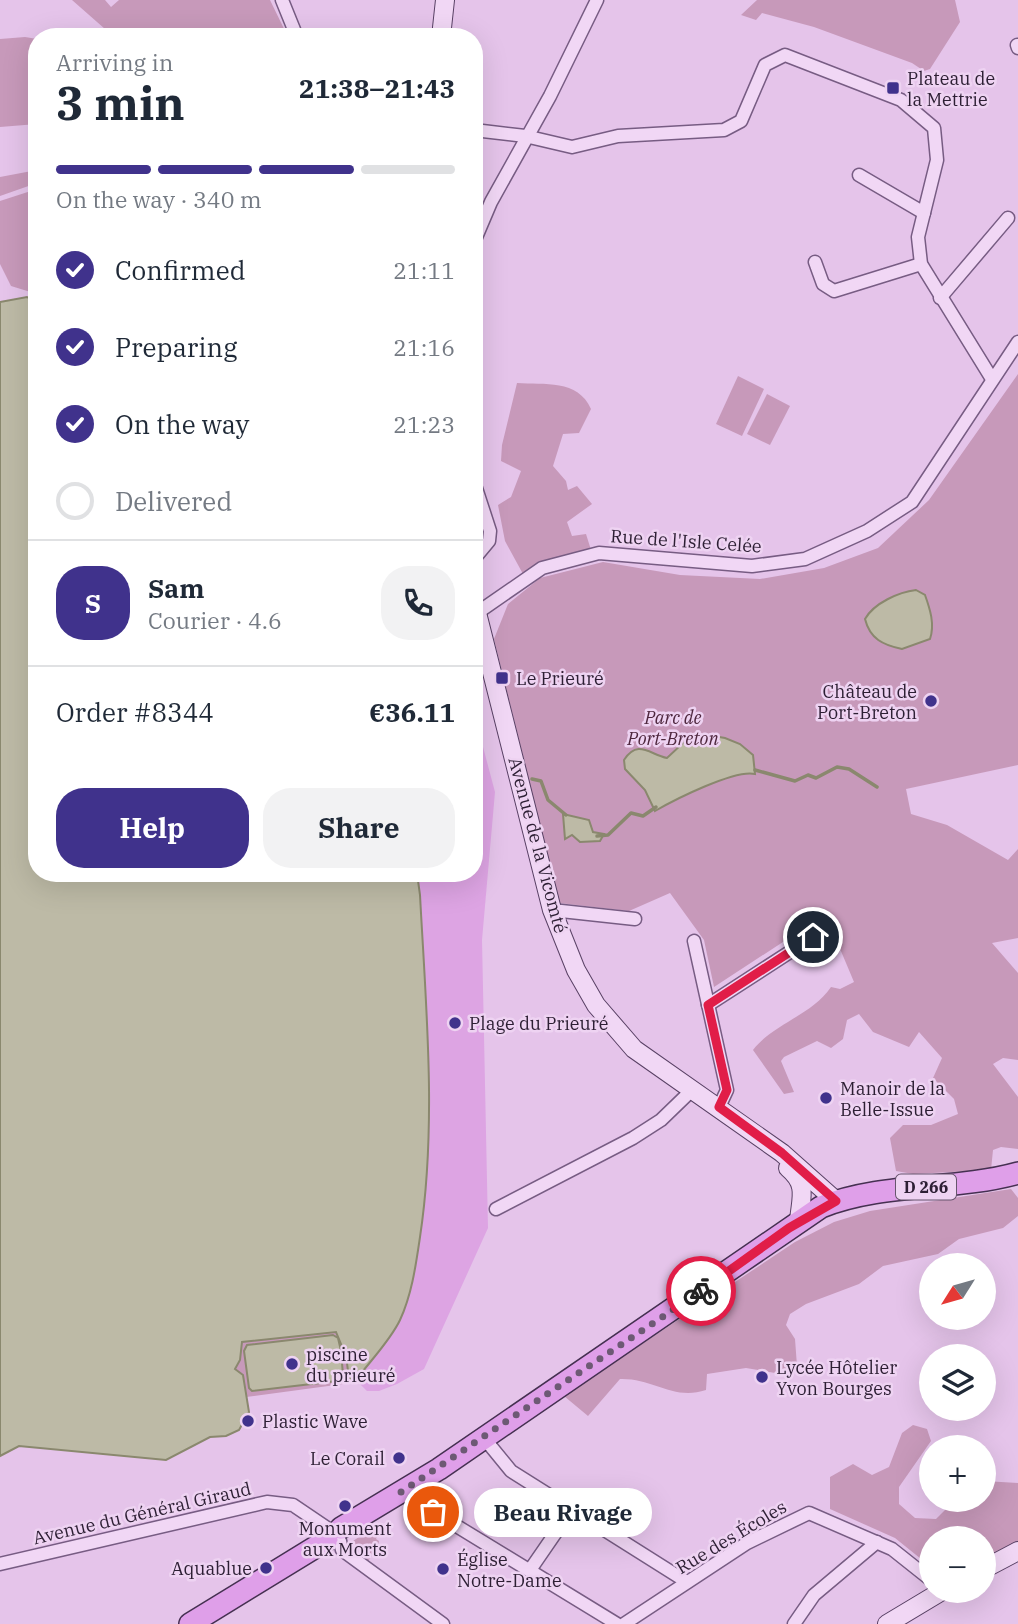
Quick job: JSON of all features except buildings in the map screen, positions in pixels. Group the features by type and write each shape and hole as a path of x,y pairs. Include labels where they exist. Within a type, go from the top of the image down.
{"main road":[{"path":"442,28 445,0"},
{"name":"Avenue de la Vicomté","path":"483,640 552,910 576,970 607,1021 634,1049 789,1158 836,1201"},
{"name":"Avenue de la Vicomté","path":"749,1129 763,1147 800,1178 803,1185 799,1221"},
{"name":"D 266","path":"836,1201 866,1193 947,1186 1017,1175"},
{"path":"190,1624 484,1438 799,1221 836,1201"},
{"path":"996,1564 1016,1555"},
{"path":"887,1624 922,1603"}],"street":[{"path":"282,0 293,28"},
{"path":"483,223 525,136 550,96 597,0"},
{"path":"483,131 525,136 572,147 618,136 724,130 741,121 765,65 785,55 901,100 934,128 937,160 918,237 921,264 992,379"},
{"path":"859,175 924,213"},
{"path":"940,298 1008,218"},
{"path":"815,262 823,284 834,291 921,264"},
{"name":"Rue de l'Isle Celée","path":"483,608 542,568 599,553 752,566 787,563 822,553 884,522 912,502 1018,342"},
{"path":"483,510 490,531 489,541 483,548"},
{"path":"552,910 635,919"},
{"path":"708,1005 813,937"},
{"path":"694,941 727,1090 719,1107"},
{"path":"496,1209 633,1138 661,1120 692,1090"},
{"path":"484,1438 511,1471 687,1582"},
{"path":"392,1497 530,1570 617,1624"},
{"name":"Avenue du Général Giraud","path":"0,1564 267,1502 293,1505 336,1533"},
{"path":"530,1570 572,1509"},
{"name":"Rue des Écoles","path":"624,1624 747,1543 802,1514 818,1515 877,1542 904,1557 919,1570"},
{"path":"336,1533 342,1550 443,1624"},
{"path":"794,1624 805,1612 814,1595 877,1542"}],"green space":[{"path":"72,0 105,0 111,7 119,0 270,0 284,28 104,28"},
{"path":"757,0 955,0 960,22 930,69 924,71 912,63 814,27 762,13 756,20 741,15"},
{"path":"28,38 28,125 0,127 0,39"},
{"path":"28,172 28,186 0,196 0,177"},
{"path":"28,192 28,291 11,286 0,264 0,201"},
{"name":"Parc de Port-Breton","path":"1018,374 1018,765 906,789 911,814 947,825 1008,860 1018,849 1018,938 992,943 1018,973 1018,1060 1003,1058 993,1064 1018,1097 1018,1149 1001,1147 993,1150 991,1170 913,1174 896,1171 890,1138 903,1125 931,1125 958,1114 954,1099 933,1078 942,1058 919,1032 909,1047 873,1032 859,1014 847,1020 843,1039 831,1048 817,1041 784,1057 781,1061 794,1092 784,1094 753,1050 771,1033 823,997 831,987 840,989 854,982 838,944 821,934 815,921 714,987 704,940 670,893 629,911 559,903 494,639 508,604 540,578 603,562 680,575 760,579 824,568 878,548 929,500"},
{"path":"738,376 764,389 742,436 716,424"},
{"path":"517,383 569,388 585,399 591,409 579,433 563,434 553,466 566,481 568,490 577,486 592,504 567,522 572,536 586,534 591,550 523,574 505,541 498,505 511,497 521,471 501,461 502,445"},
{"path":"767,394 790,406 770,445 747,434"},
{"path":"1011,1189 1018,1198 1018,1216 1003,1228 959,1239 939,1253 919,1253 919,1258 883,1266 859,1284 806,1304 790,1314 786,1325 795,1339 797,1366 781,1374 746,1368 707,1374 706,1390 694,1393 620,1379 588,1416 564,1396 795,1242 834,1222 870,1211"},
{"name":"piscine du prieuré","path":"332,1331 339,1334 343,1349 350,1354 347,1363 349,1379 343,1384 246,1397 243,1375 235,1369 240,1360 242,1342"},
{"path":"913,1425 927,1429 929,1435 919,1435 919,1458 899,1487 899,1504 915,1518 936,1519 943,1512 996,1512 996,1482 1018,1483 1018,1544 996,1555 996,1526 919,1526 919,1557 895,1538 830,1509 830,1477 853,1464 872,1475 889,1467 902,1433"},
{"path":"371,1529 379,1533 376,1539 379,1541 377,1550 368,1561 352,1549 353,1541"}],"sand":[{"path":"483,747 495,792 482,940 488,1228 424,1369 379,1391 367,1391 356,1380 374,1356 367,1320 136,882 483,882"}],"shaded area":[{"path":"28,298 28,882 418,882 429,1066 428,1152 417,1258 411,1289 400,1320 356,1380 349,1379 347,1363 350,1354 343,1349 336,1332 242,1342 240,1360 235,1369 243,1375 249,1412 239,1430 226,1436 210,1437 166,1460 19,1446 0,1456 0,302"},
{"path":"916,590 925,595 929,606 932,622 930,639 902,649 878,640 867,626 865,619 869,613 888,599"},
{"path":"702,734 740,744 753,755 755,774 734,776 720,781 655,811 645,790 625,769 624,760 634,750 639,749 667,758 683,743"},
{"path":"563,814 589,820 593,832 604,834 600,841 580,842 572,835 565,839"},
{"name":"piscine du prieuré","path":"333,1335 338,1338 341,1351 347,1355 342,1363 343,1375 337,1381 252,1391 249,1388 244,1351 247,1345"}],"waterway":[{"path":"755,770 795,781 808,775 816,778 837,767 849,769 877,787"},
{"path":"532,779 541,781 548,800 566,815"},
{"path":"597,836 608,835 631,813 643,816 656,807"}],"way so far":[{"path":"433,1512 401,1492 701,1291"}],"place":[{"name":"Plateau de la Mettrie","path":"893,88"},
{"name":"Le Prieuré","path":"502,678"},
{"name":"Château de Port-Breton","path":"931,701"},
{"name":"Plage du Prieuré","path":"455,1023"},
{"name":"Manoir de la Belle-Issue","path":"826,1098"},
{"name":"piscine du prieuré","path":"292,1364"},
{"name":"Lycée Hôtelier Yvon Bourges","path":"762,1377"},
{"name":"Plastic Wave","path":"248,1421"},
{"name":"Le Corail","path":"399,1458"},
{"name":"Monument aux Morts","path":"345,1506"},
{"name":"Beau Rivage","path":"433,1512"},
{"name":"Aquablue","path":"266,1568"},
{"name":"Église Notre-Dame","path":"443,1569"}],"route":[{"path":"701,1291 789,1228 821,1207 836,1201 782,1153 719,1107 727,1090 708,1005 813,937"}]}
